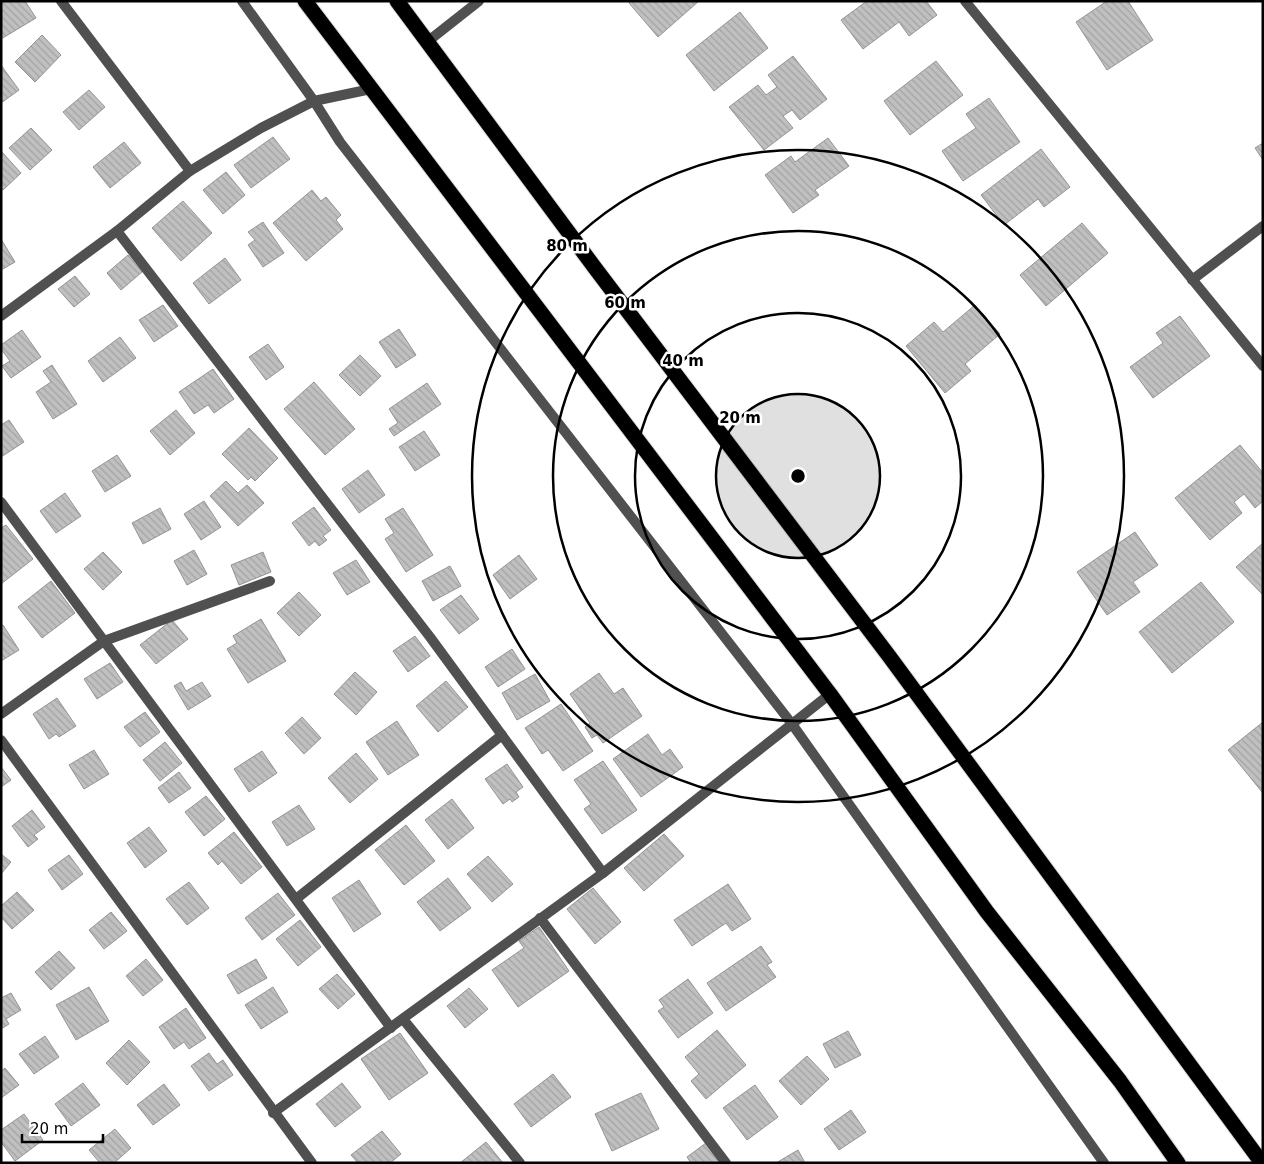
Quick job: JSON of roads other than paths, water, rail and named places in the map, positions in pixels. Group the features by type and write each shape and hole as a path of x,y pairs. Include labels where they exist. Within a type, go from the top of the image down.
{"highway":[{"path":"305,1 830,694 987,912 1120,1081 1178,1163"},
{"path":"397,1 889,656 1262,1163"}],"street":[{"path":"61,1 190,172"},
{"path":"242,1 314,101 340,142 792,724 1104,1163"},
{"path":"427,42 479,1"},
{"path":"965,1 1263,366"},
{"path":"1,316 117,231 190,172 261,128 314,101 371,89"},
{"path":"1192,280 1263,226"},
{"path":"117,231 424,629 602,873"},
{"path":"1,502 392,1028"},
{"path":"1,714 104,641 270,581"},
{"path":"273,1113 602,873 830,694"},
{"path":"296,899 502,735"},
{"path":"1,740 273,1113 312,1163"},
{"path":"540,918 726,1163"},
{"path":"403,1019 520,1163"}]}
